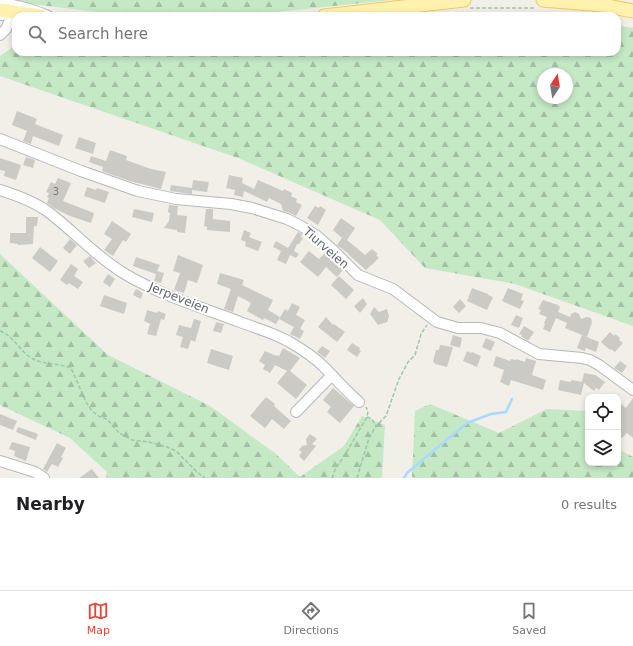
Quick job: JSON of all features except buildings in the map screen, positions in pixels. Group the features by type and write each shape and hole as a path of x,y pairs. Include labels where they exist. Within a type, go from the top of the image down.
{"main road":[{"path":"371,12 466,4"},
{"path":"540,4 602,5 633,11"}],"street":[{"path":"0,35 6,29 5,14 22,6 38,12"},
{"name":"Tiurveien","path":"0,139 80,171 138,191 171,199 231,204 267,212 287,219 317,236 358,275 393,288 431,318 442,324 458,328 481,328 500,333 538,354 590,360 633,390"},
{"name":"Jerpeveien","path":"0,190 22,198 45,210 113,266 136,280 286,340 313,358 359,402"},
{"path":"296,412 332,375"},
{"path":"0,461 35,472 44,478"}],"path":[{"path":"466,4 540,4"},
{"path":"357,478 369,438 376,426 386,416 399,379 408,362 415,355 421,334 431,318"},
{"path":"0,331 7,334 33,359 43,363 71,368 86,402 92,411 100,417 107,419 119,433 132,440 149,442 176,451 205,478"},
{"path":"332,478 335,470 367,416 372,419 376,426"}],"green space":[{"path":"0,0 391,0 276,12 97,12"},
{"path":"621,26 633,28 633,326 515,284 425,268 380,220 238,158 0,76 0,56 12,48 12,56 621,56"},
{"path":"0,254 108,355 210,406 276,454 300,477 344,446 362,416 385,425 382,478 106,478 107,472 70,438 0,405"},
{"path":"430,404 499,433 547,409 585,411 585,466 621,466 621,451 633,457 633,478 412,478 415,411"}],"waterway":[{"path":"404,478 407,473 467,423 491,414 506,412 512,399"}]}
